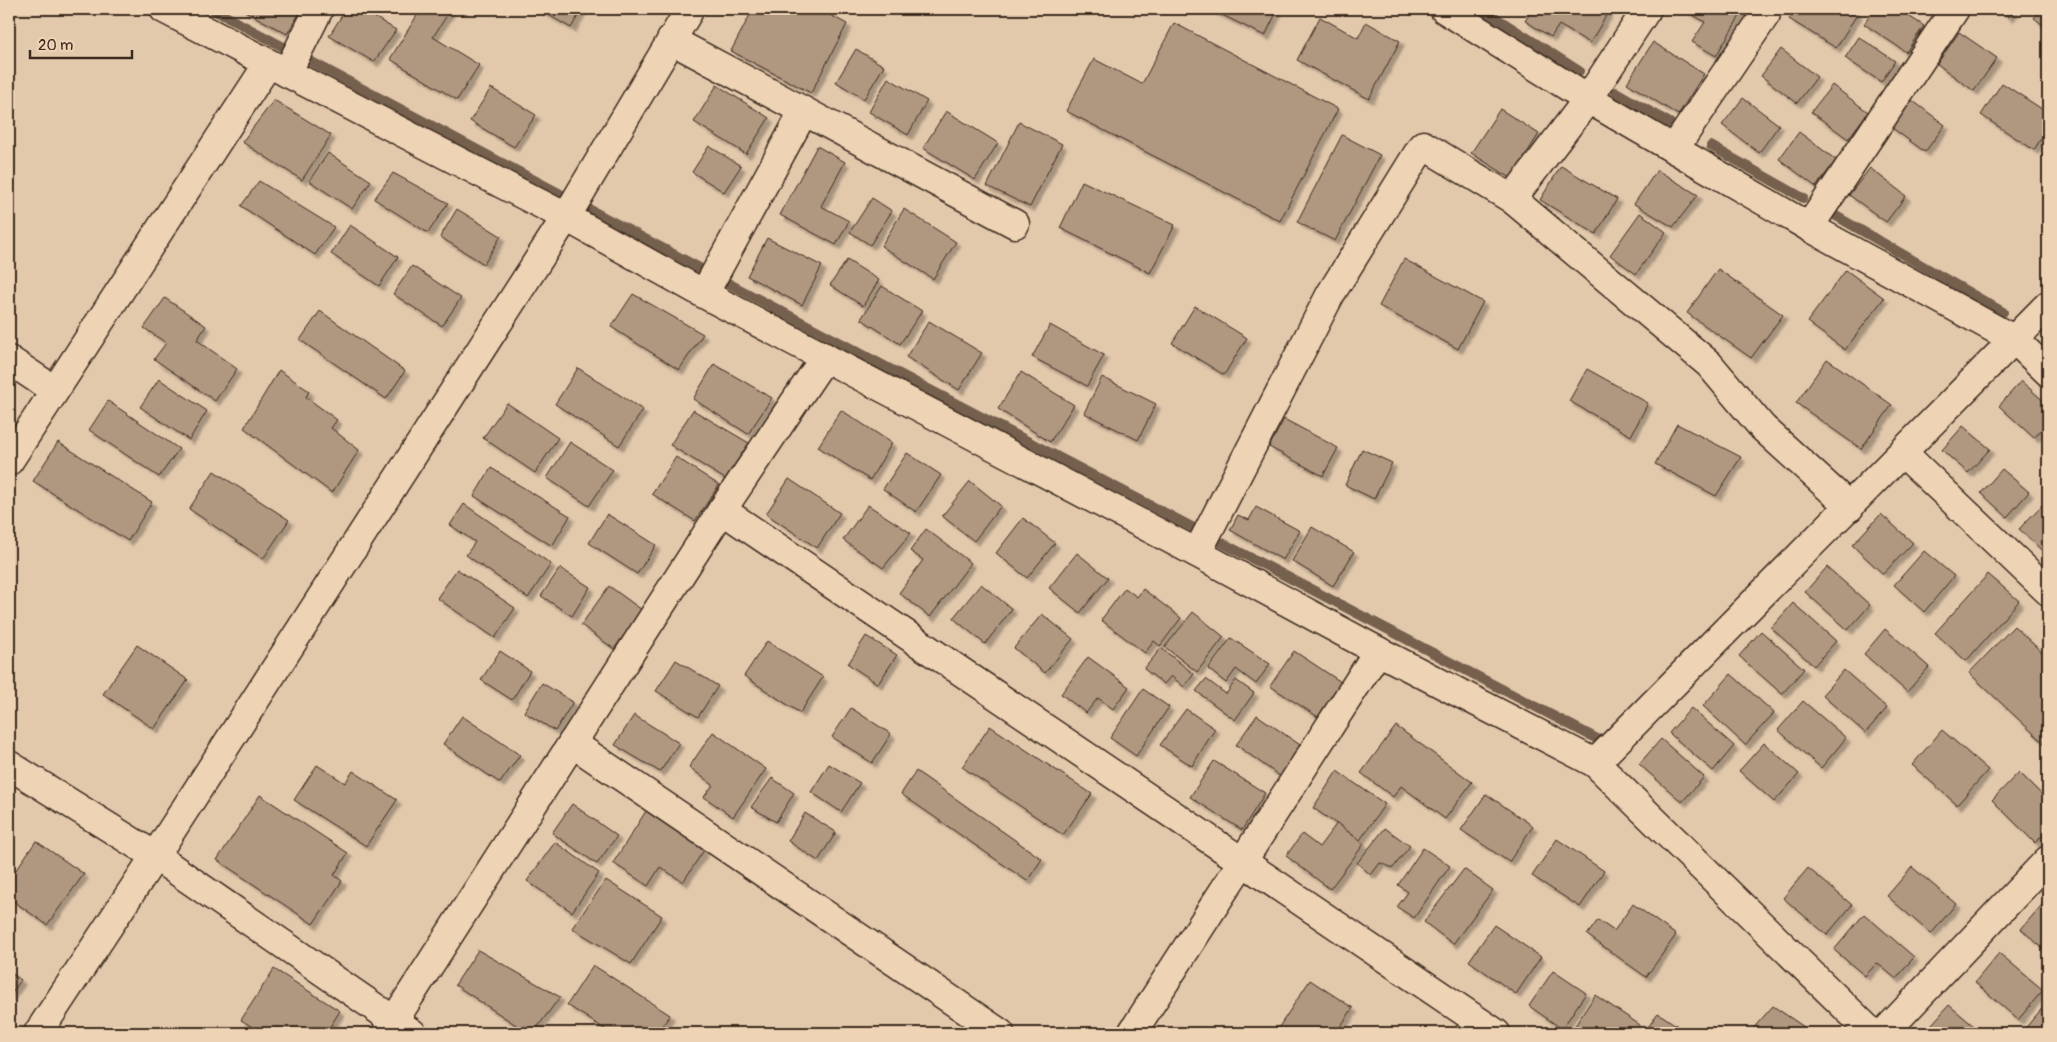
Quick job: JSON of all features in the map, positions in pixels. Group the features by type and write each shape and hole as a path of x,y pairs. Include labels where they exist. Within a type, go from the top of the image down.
{"street":[{"path":"164,9 566,217 704,294 1197,553 1378,651 1595,763 1872,1033"},
{"path":"9,461 54,390 319,9"},
{"path":"38,1033 155,856 566,217 690,9"},
{"path":"1444,9 1588,99 1674,149 1809,227 2016,340 2048,372"},
{"path":"1512,199 1588,99 1647,9"},
{"path":"1809,227 1955,9"},
{"path":"1674,149 1766,14"},
{"path":"671,40 1015,224"},
{"path":"704,294 804,111"},
{"path":"1197,553 1330,295 1423,145 1512,199 1709,364 1762,427 1850,507"},
{"path":"1595,763 2048,306"},
{"path":"9,765 155,856 397,1029 572,743 722,510 825,357"},
{"path":"9,360 54,390"},
{"path":"1903,453 2048,591"},
{"path":"722,510 1496,1033"},
{"path":"1132,1033 1378,651"},
{"path":"572,743 1000,1033"},
{"path":"1884,1033 2048,860"}],"building":[{"path":"241,9 302,9 287,34"},
{"path":"346,9 361,9 396,30 374,62 329,36"},
{"path":"421,9 451,9 433,37 479,65 457,100 390,59"},
{"path":"538,9 582,9 571,28"},
{"path":"753,9 819,9 847,24 811,93 731,51"},
{"path":"1210,9 1278,9 1265,36"},
{"path":"1522,9 1610,9 1590,43 1559,25 1551,37 1525,21 1530,13"},
{"path":"1683,9 1744,9 1716,56 1692,42 1705,22"},
{"path":"1795,9 1852,9 1858,13 1836,48 1789,19"},
{"path":"1874,9 1898,9 1924,26 1906,52 1864,24"},
{"path":"1998,9 2015,9 2009,17"},
{"path":"2041,9 2048,9 2048,29 2034,18"},
{"path":"1320,17 1358,38 1366,22 1400,41 1369,99 1297,60"},
{"path":"1174,23 1338,109 1280,221 1066,111 1094,59 1142,84"},
{"path":"1959,32 1997,58 1974,91 1937,64"},
{"path":"1859,37 1895,61 1881,82 1845,58"},
{"path":"1653,42 1704,74 1678,115 1627,83"},
{"path":"856,49 884,66 864,99 836,82"},
{"path":"1781,49 1817,77 1797,103 1761,76"},
{"path":"888,78 927,101 908,135 869,112"},
{"path":"2002,83 2048,113 2048,127 2034,150 1981,115"},
{"path":"717,85 769,118 746,154 694,122"},
{"path":"1832,85 1868,112 1848,139 1811,112"},
{"path":"491,88 536,115 514,147 470,121"},
{"path":"1743,98 1779,125 1759,153 1722,125"},
{"path":"1909,98 1945,125 1925,152 1888,125"},
{"path":"274,100 331,135 302,180 242,142"},
{"path":"1500,109 1539,134 1511,178 1471,153"},
{"path":"946,111 998,143 975,180 923,148"},
{"path":"1019,122 1062,144 1030,207 987,186"},
{"path":"1799,132 1836,160 1816,187 1779,159"},
{"path":"1342,135 1380,155 1335,241 1297,222"},
{"path":"709,146 741,166 724,192 692,172"},
{"path":"817,146 845,162 821,206 849,221 836,245 780,215"},
{"path":"328,153 371,181 352,209 309,181"},
{"path":"1561,166 1617,199 1596,234 1540,200"},
{"path":"1870,168 1906,196 1886,222 1849,195"},
{"path":"1657,170 1698,195 1673,227 1634,204"},
{"path":"393,173 448,203 428,233 374,199"},
{"path":"259,181 334,227 315,255 241,206"},
{"path":"1082,181 1175,225 1150,273 1060,228"},
{"path":"872,198 892,211 870,245 850,232"},
{"path":"457,209 501,236 484,264 440,237"},
{"path":"904,209 956,242 933,279 881,246"},
{"path":"1640,213 1666,232 1636,274 1610,255"},
{"path":"350,225 398,257 379,286 331,254"},
{"path":"767,238 822,266 802,305 747,276"},
{"path":"1404,259 1483,302 1458,349 1379,306"},
{"path":"847,260 879,280 863,306 830,285"},
{"path":"412,266 461,298 442,326 393,294"},
{"path":"1718,269 1783,315 1751,358 1687,313"},
{"path":"1846,270 1884,298 1845,350 1807,322"},
{"path":"882,286 922,311 900,344 861,319"},
{"path":"633,294 703,334 679,370 611,327"},
{"path":"165,298 206,326 197,340 237,369 215,401 154,359 166,343 144,328"},
{"path":"1195,306 1247,338 1224,375 1172,343"},
{"path":"320,311 405,371 386,399 300,340"},
{"path":"929,321 982,353 959,390 906,357"},
{"path":"1050,325 1104,355 1087,386 1032,357"},
{"path":"1827,359 1892,405 1861,449 1796,403"},
{"path":"714,364 772,398 748,434 693,399"},
{"path":"578,368 643,410 619,446 555,404"},
{"path":"1587,369 1648,403 1631,436 1569,401"},
{"path":"279,370 309,391 306,397 337,420 331,428 359,450 332,493 244,428"},
{"path":"1021,372 1074,405 1050,442 998,409"},
{"path":"1102,377 1156,404 1138,440 1084,413"},
{"path":"159,379 207,411 189,440 140,407"},
{"path":"2021,381 2048,405 2048,422 2034,438 1999,406"},
{"path":"108,401 179,449 159,477 89,430"},
{"path":"507,403 558,438 535,473 483,438"},
{"path":"693,410 749,443 725,479 670,445"},
{"path":"841,410 892,443 870,480 818,447"},
{"path":"1284,419 1338,448 1323,476 1269,447"},
{"path":"1677,424 1741,457 1716,496 1655,464"},
{"path":"1963,426 1990,449 1968,473 1942,450"},
{"path":"58,442 152,502 128,541 33,481"},
{"path":"570,442 613,470 589,506 547,478"},
{"path":"1362,449 1392,463 1374,499 1345,485"},
{"path":"907,453 941,475 916,512 883,489"},
{"path":"676,457 719,485 695,521 652,494"},
{"path":"491,468 570,516 552,546 474,496"},
{"path":"2002,469 2029,492 2007,517 1981,493"},
{"path":"214,471 289,520 263,559 189,509"},
{"path":"789,479 840,513 817,548 766,514"},
{"path":"970,481 1001,506 974,541 942,516"},
{"path":"2044,503 2048,507 2048,556 2019,529"},
{"path":"464,504 551,564 528,598 466,555 475,542 450,525"},
{"path":"868,505 911,533 883,568 843,540"},
{"path":"1256,507 1300,531 1283,560 1230,530 1238,515 1249,520"},
{"path":"607,514 656,545 637,574 589,543"},
{"path":"1881,514 1913,543 1883,574 1852,545"},
{"path":"1023,518 1055,543 1027,578 996,553"},
{"path":"1312,527 1354,552 1333,586 1292,561"},
{"path":"926,529 971,563 930,617 899,593 923,560 910,551"},
{"path":"1924,551 1954,576 1924,612 1894,585"},
{"path":"1077,553 1108,578 1080,613 1049,588"},
{"path":"1827,567 1870,605 1848,630 1805,592"},
{"path":"560,568 590,587 572,616 541,596"},
{"path":"457,569 515,608 495,638 437,598"},
{"path":"1988,574 2019,601 1966,661 1935,633"},
{"path":"981,584 1012,609 985,644 953,618"},
{"path":"609,586 642,610 614,649 581,625"},
{"path":"1125,588 1137,597 1143,589 1181,618 1160,646 1154,641 1145,653 1101,620"},
{"path":"1793,603 1836,641 1814,666 1771,628"},
{"path":"1193,612 1224,637 1197,672 1165,647"},
{"path":"1042,614 1073,639 1045,673 1014,648"},
{"path":"2014,626 2048,658 2048,747 1969,673"},
{"path":"1885,629 1929,667 1907,692 1864,654"},
{"path":"1761,631 1804,669 1782,694 1739,656"},
{"path":"866,636 897,655 878,684 848,664"},
{"path":"1231,638 1270,664 1256,684 1236,669 1226,683 1208,669"},
{"path":"767,641 823,677 800,713 744,676"},
{"path":"137,645 188,680 154,729 103,694"},
{"path":"1161,648 1194,674 1184,687 1171,676 1164,684 1144,669"},
{"path":"500,651 530,671 512,700 481,680"},
{"path":"1294,651 1341,682 1318,717 1270,686"},
{"path":"1088,657 1129,687 1113,709 1098,698 1086,713 1061,694"},
{"path":"676,660 718,686 698,717 656,691"},
{"path":"1844,670 1887,708 1865,733 1822,695"},
{"path":"1731,674 1774,713 1745,745 1703,706"},
{"path":"1206,679 1226,694 1236,680 1254,693 1235,720 1196,691"},
{"path":"542,683 573,702 555,731 524,712"},
{"path":"1143,689 1169,707 1136,756 1110,738"},
{"path":"1803,701 1846,738 1821,768 1778,730"},
{"path":"851,708 891,734 872,763 832,737"},
{"path":"1691,708 1734,746 1713,771 1669,733"},
{"path":"1186,709 1215,729 1192,766 1160,745"},
{"path":"634,715 679,743 660,772 615,745"},
{"path":"1257,715 1303,747 1281,777 1236,745"},
{"path":"462,716 520,755 500,783 443,744"},
{"path":"990,726 1092,794 1063,835 962,767"},
{"path":"1396,726 1472,782 1445,819 1401,786 1393,797 1361,773"},
{"path":"1942,730 1988,770 1957,805 1912,765"},
{"path":"713,732 766,769 733,817 704,797 713,785 689,767"},
{"path":"1661,739 1704,777 1682,802 1639,764"},
{"path":"1764,743 1799,774 1774,802 1739,771"},
{"path":"1214,761 1265,793 1242,830 1190,797"},
{"path":"829,764 860,783 841,812 811,792"},
{"path":"317,765 345,783 353,771 397,800 366,846 294,800"},
{"path":"916,771 1042,859 1027,881 901,794"},
{"path":"1337,771 1385,804 1360,840 1313,808"},
{"path":"2019,772 2048,801 2048,830 2035,843 1992,800"},
{"path":"772,778 794,793 776,822 751,807"},
{"path":"1486,794 1533,826 1509,862 1461,830"},
{"path":"260,795 348,853 334,875 342,881 313,924 217,860"},
{"path":"572,804 617,836 597,864 552,833"},
{"path":"646,811 704,850 683,882 660,867 648,886 613,863"},
{"path":"805,813 836,832 818,861 788,841"},
{"path":"1337,823 1364,844 1330,889 1286,856 1302,834 1319,847"},
{"path":"1385,828 1410,846 1393,868 1380,863 1371,875 1357,863"},
{"path":"1557,839 1604,871 1580,907 1532,876"},
{"path":"36,841 84,874 47,925 9,898 9,880"},
{"path":"555,842 599,873 572,912 527,881"},
{"path":"1423,848 1450,866 1414,918 1397,907 1408,892 1398,885"},
{"path":"1912,867 1956,904 1931,934 1887,896"},
{"path":"1808,868 1852,905 1827,935 1783,898"},
{"path":"1464,869 1493,890 1453,944 1424,922"},
{"path":"606,880 662,916 631,964 572,928"},
{"path":"2046,900 2048,902 2048,953 2021,929"},
{"path":"1633,904 1676,935 1646,977 1587,935 1598,920 1614,931"},
{"path":"1864,914 1914,957 1896,979 1877,963 1865,976 1834,950"},
{"path":"1494,925 1541,957 1516,994 1469,961"},
{"path":"478,950 560,997 533,1033 528,1033 455,985"},
{"path":"1999,953 2043,990 2018,1020 1975,982"},
{"path":"593,965 670,1015 658,1033 611,1033 567,1005"},
{"path":"274,969 340,1011 326,1033 262,1033 241,1020"},
{"path":"9,971 21,980 9,997"},
{"path":"1553,971 1586,993 1562,1029 1529,1006"},
{"path":"1310,980 1353,1008 1336,1033 1275,1033"},
{"path":"1595,995 1640,1025 1634,1033 1571,1032"},
{"path":"1949,1005 1982,1033 1924,1033"},
{"path":"2045,1005 2048,1009 2048,1033 2021,1033"},
{"path":"1773,1006 1813,1033 1749,1033"},
{"path":"1658,1013 1688,1033 1644,1033"}],"waterway":[{"path":"212,9 886,367 1601,741"},
{"path":"1482,9 1579,71"},
{"path":"1616,92 1670,123"},
{"path":"1711,146 1803,198"},
{"path":"1836,216 2003,312"}]}
